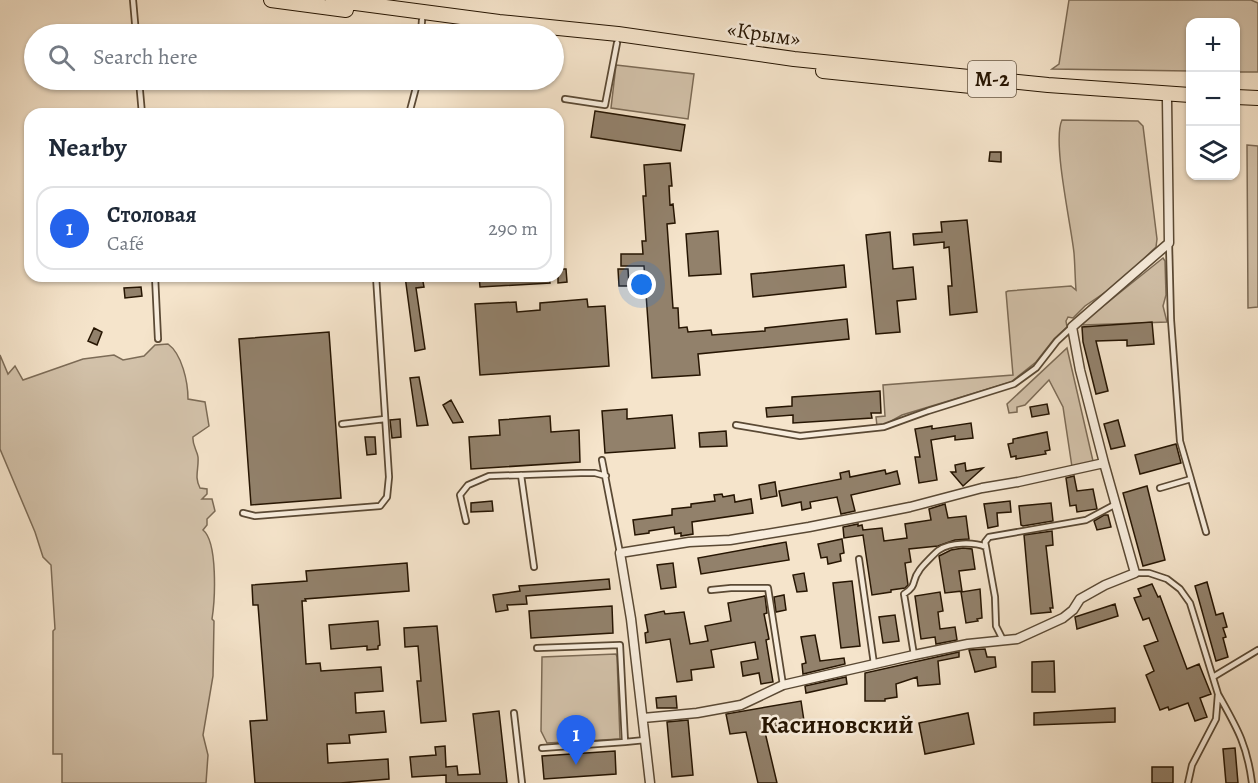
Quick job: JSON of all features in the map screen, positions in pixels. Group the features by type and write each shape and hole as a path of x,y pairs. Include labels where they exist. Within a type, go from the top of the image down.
{"highway":[{"path":"271,0 400,24"},
{"name":"«Крым»","path":"333,0 519,24"},
{"name":"«Крым»","path":"564,29 794,59 1048,85 1186,95"},
{"path":"564,37 871,77 1102,99 1186,101"},
{"path":"1240,97 1258,98"},
{"path":"1240,102 1258,103"}],"street":[{"path":"643,718 696,713 741,705 783,685 968,644 1017,639 1063,618 1080,599 1105,585 1135,573 1080,370 1072,327 1169,243 1167,100"},
{"path":"650,783 631,619 620,553 689,542 730,540 809,527 910,507 982,488 1104,463"}],"lane":[{"path":"133,0 135,24"},
{"path":"565,99 605,105 617,43"},
{"path":"140,90 141,108"},
{"path":"411,108 416,90"},
{"path":"1169,243 1171,312 1180,441 1206,532"},
{"path":"155,282 158,339"},
{"path":"243,513 255,516 380,506 387,497 389,477 376,282"},
{"path":"736,425 800,436 884,427 1014,384 1036,368 1057,341 1072,327"},
{"path":"342,424 385,419"},
{"path":"602,460 620,553"},
{"path":"466,521 460,495 468,485 489,476 588,473 606,476"},
{"path":"521,475 534,567"},
{"path":"1160,488 1191,479"},
{"path":"1003,640 996,626 995,597 985,542 989,537 1086,520 1116,504"},
{"path":"914,655 904,594 913,589 918,571 938,550 950,546 977,543 986,547"},
{"path":"859,559 874,664"},
{"path":"1135,573 1149,573 1167,579 1180,589 1190,603 1218,694 1242,737 1249,760 1252,783"},
{"path":"711,590 768,588 783,685"},
{"path":"537,648 620,645 625,742"},
{"path":"1213,677 1258,650"},
{"path":"1188,783 1192,765 1216,718 1218,694"},
{"path":"514,712 522,783"},
{"path":"542,748 645,740"}],"shaded area":[{"path":"1069,0 1251,0 1258,3 1258,72 1240,72 1240,18 1186,18 1186,71 1052,69 1059,64"},
{"path":"616,65 694,74 688,119 611,108"},
{"path":"1062,120 1138,121 1143,126 1157,239 1156,247 1107,291 1085,306 1073,318 1068,317 1067,327 1036,362 1011,382 902,415 884,425 877,426 876,417 885,416 883,385 1013,375 1006,292 1071,286 1076,290 1074,253 1059,146"},
{"path":"1247,145 1258,146 1258,307 1248,308"},
{"path":"1163,258 1166,295 1163,306 1167,322 1083,325 1082,323"},
{"path":"168,344 177,354 183,369 188,399 205,402 209,426 193,437 198,457 198,484 200,488 207,489 207,494 202,499 212,499 215,511 207,519 207,525 203,530 211,546 214,586 213,676 203,735 208,755 206,783 62,783 62,754 53,754 53,631 55,629 51,565 43,557 35,532 0,449 0,355 8,374 15,366 23,380 83,359 114,355 123,360 144,356 155,345"},
{"path":"1067,348 1093,461 1072,467 1063,407 1049,380 1025,405 1017,407 1017,412 1009,413 1007,404"},
{"path":"616,654 620,739 547,743 541,731 542,657"}],"building":[{"path":"595,111 685,125 681,151 591,137"},
{"path":"990,152 1001,152 1001,162 989,161"},
{"path":"670,163 672,186 669,186 670,205 673,204 675,223 667,224 673,308 678,308 679,328 687,327 688,332 711,330 712,335 765,331 765,328 847,319 849,339 698,354 700,375 652,378 644,266 621,266 621,254 643,254 642,241 646,241 643,196 646,196 644,165"},
{"path":"967,220 977,312 950,315 948,286 952,286 949,247 944,248 944,242 914,245 913,234 942,232 941,222"},
{"path":"718,231 721,274 689,276 686,234"},
{"path":"890,232 893,269 913,267 916,299 897,301 900,332 876,334 866,235"},
{"path":"844,265 846,287 753,297 751,274"},
{"path":"564,269 566,269 567,282 558,283 564,282"},
{"path":"618,269 628,269 629,286 619,286"},
{"path":"406,282 423,282 424,287 416,288 425,349 415,351"},
{"path":"480,282 550,283 480,287"},
{"path":"141,287 142,296 125,298 124,288"},
{"path":"587,299 588,307 605,306 609,366 480,375 475,304 516,302 517,312 540,310 540,303"},
{"path":"1152,322 1154,344 1127,346 1127,340 1096,341 1108,391 1096,394 1083,342 1082,327"},
{"path":"94,328 102,332 97,345 88,341"},
{"path":"329,332 341,498 251,505 239,339"},
{"path":"419,377 428,425 417,426 410,378"},
{"path":"880,391 881,413 871,413 872,418 793,423 793,415 767,417 766,408 792,406 792,397"},
{"path":"451,400 463,422 453,423 443,405"},
{"path":"1047,404 1049,414 1032,417 1030,407"},
{"path":"627,409 627,419 672,415 675,448 605,453 602,411"},
{"path":"550,416 551,432 579,430 580,462 471,469 469,437 500,435 499,420"},
{"path":"400,419 401,437 392,438 390,420"},
{"path":"1118,420 1125,446 1111,449 1104,424"},
{"path":"971,423 973,438 955,440 955,436 931,440 937,480 919,483 915,457 920,457 915,429 932,426 932,429"},
{"path":"726,431 727,446 700,447 699,433"},
{"path":"1047,432 1050,450 1045,451 1046,454 1016,459 1016,456 1011,457 1008,444 1013,443 1013,439"},
{"path":"365,437 375,437 376,454 367,455"},
{"path":"1176,444 1181,463 1140,474 1135,455"},
{"path":"965,463 966,471 983,468 963,486 951,472 956,472 955,465"},
{"path":"885,470 886,474 897,471 900,484 851,495 855,511 841,514 837,497 810,502 811,508 802,510 801,502 782,506 779,491 841,479 840,473 849,471 850,477"},
{"path":"1074,476 1077,491 1093,489 1097,509 1077,512 1076,505 1070,506 1066,478"},
{"path":"775,482 777,496 761,499 759,485"},
{"path":"1147,486 1165,560 1143,566 1123,493"},
{"path":"722,494 723,497 734,495 735,502 751,499 753,513 692,522 693,534 681,536 681,533 675,534 674,527 635,535 633,520 672,515 672,509 715,501 714,495"},
{"path":"492,501 493,511 471,512 471,503"},
{"path":"1010,501 1011,512 997,513 998,526 988,528 984,504"},
{"path":"1051,503 1053,521 1021,525 1019,506"},
{"path":"945,504 948,518 966,516 969,539 955,540 938,546 909,549 911,562 905,563 908,585 905,588 891,590 891,592 872,595 863,535 844,538 843,527 858,524 858,526 862,525 863,530 882,528 884,541 907,538 905,524 931,520 929,509"},
{"path":"1108,515 1111,527 1097,530 1094,521"},
{"path":"1052,531 1053,545 1046,546 1053,608 1050,608 1051,612 1031,614 1024,535"},
{"path":"842,539 844,553 840,554 841,561 828,564 827,557 821,558 818,544"},
{"path":"786,542 789,560 701,574 698,558"},
{"path":"972,549 975,569 959,571 962,591 945,593 939,556 951,550"},
{"path":"407,563 409,591 302,601 306,664 320,663 321,671 381,667 383,691 355,693 356,713 384,711 386,732 349,735 350,743 327,744 328,763 388,759 389,779 340,783 255,783 250,721 267,720 258,605 253,605 252,585 307,581 306,571"},
{"path":"673,563 676,587 661,589 657,565"},
{"path":"804,573 807,591 797,592 793,575"},
{"path":"609,579 610,589 526,596 527,604 507,605 508,610 496,612 493,595 520,591 519,586"},
{"path":"852,581 860,646 841,648 833,583"},
{"path":"1207,582 1216,615 1223,613 1227,627 1223,628 1226,637 1223,638 1228,657 1216,661 1195,586"},
{"path":"1152,584 1158,597 1160,596 1187,669 1199,664 1211,694 1200,698 1207,717 1195,721 1188,703 1169,710 1168,707 1160,710 1146,675 1154,671 1144,646 1158,641 1149,618 1143,620 1134,598 1141,596 1138,589"},
{"path":"980,589 982,618 966,623 961,592"},
{"path":"940,592 943,611 938,612 940,629 955,627 957,640 936,644 935,637 921,639 915,596"},
{"path":"784,595 786,610 776,612 774,597"},
{"path":"765,596 767,613 764,614 769,639 766,640 773,682 761,684 759,673 743,676 741,662 758,659 755,642 711,650 714,667 691,670 692,680 677,682 670,639 646,643 645,633 648,632 645,615 664,611 665,614 684,612 690,644 708,641 705,626 731,621 728,603"},
{"path":"1115,604 1118,616 1077,629 1075,617"},
{"path":"612,606 613,633 531,638 529,611"},
{"path":"895,615 899,641 883,643 879,617"},
{"path":"378,621 380,645 378,649 367,650 367,646 331,649 329,625"},
{"path":"437,626 446,721 421,723 417,681 421,681 418,646 405,647 404,628"},
{"path":"815,635 820,661 844,658 845,664 803,674 802,664 806,663 801,637"},
{"path":"985,649 987,657 995,657 996,667 975,672 969,650"},
{"path":"959,652 959,657 938,661 940,684 918,686 917,677 896,684 897,697 885,699 885,701 865,701 865,673"},
{"path":"1054,661 1055,692 1032,692 1032,662"},
{"path":"846,677 847,684 806,693 805,686"},
{"path":"676,696 677,708 657,708 656,698"},
{"path":"801,701 804,721 764,728 777,783 758,783 746,732 730,734 726,714"},
{"path":"1115,708 1115,722 1034,725 1034,713"},
{"path":"499,711 507,783 446,783 446,775 412,777 410,757 436,755 435,747 445,746 446,767 457,766 458,775 480,774 473,714"},
{"path":"968,713 974,744 925,754 919,723"},
{"path":"688,720 693,775 672,777 667,722"},
{"path":"1235,748 1238,783 1226,783 1223,749"},
{"path":"615,751 616,774 544,779 542,756"},
{"path":"1152,767 1173,767 1173,783 1152,783"}],"place":[{"name":"Столовая","path":"576,765"}],"district":[{"name":"Касиновский","path":"837,724"}]}
